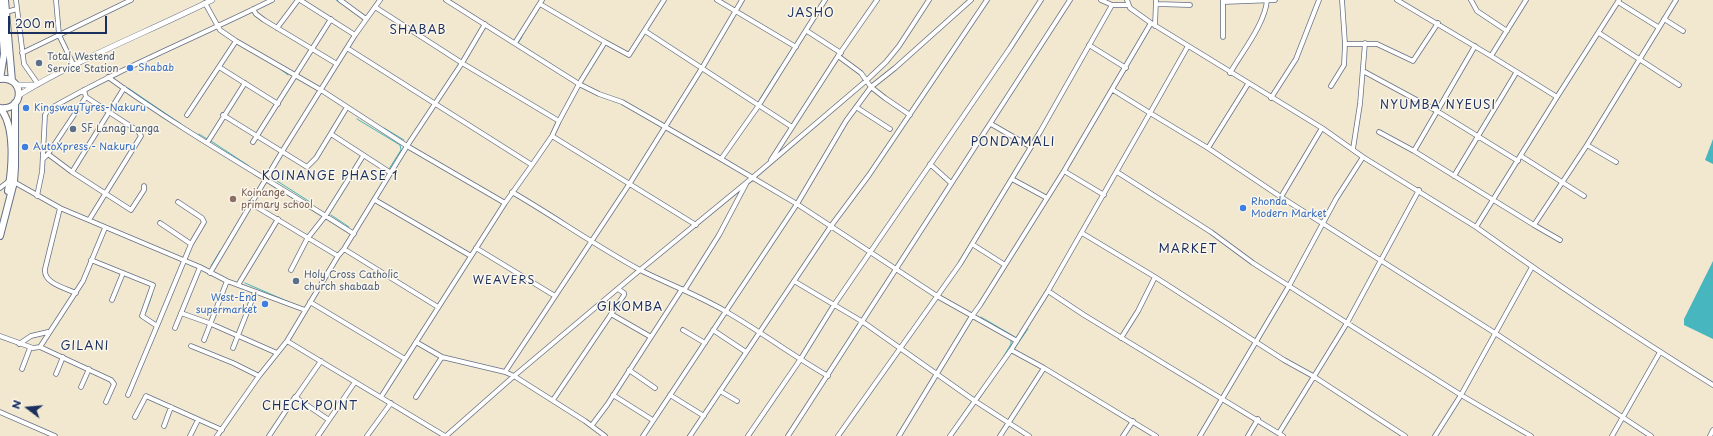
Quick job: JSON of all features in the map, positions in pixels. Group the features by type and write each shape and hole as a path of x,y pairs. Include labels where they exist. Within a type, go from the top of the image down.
{"highway":[{"path":"0,0 14,83 19,96 15,103 6,109 0,108"},
{"path":"5,0 2,14 4,54 0,79 9,79 14,83"},
{"path":"0,236 12,182 16,154 15,103"},
{"path":"0,108 6,115 10,131 12,182 0,222"}],"street":[{"path":"16,0 25,68 36,84"},
{"path":"56,0 59,35 74,66"},
{"path":"22,53 131,0"},
{"path":"19,96 36,84 212,0"},
{"path":"37,196 43,159 44,122 46,112 108,77 188,41 217,25 272,0"},
{"path":"277,28 297,0 356,34"},
{"path":"340,0 366,19"},
{"path":"210,273 250,203 283,150 356,34 380,0"},
{"path":"446,0 579,84 599,94 622,102 721,159 831,226 937,296 1017,341"},
{"path":"515,43 541,2 605,42 629,55 664,0"},
{"path":"717,0 796,47"},
{"path":"505,372 630,183 702,68 742,0"},
{"path":"721,159 807,31 825,0"},
{"path":"767,165 877,0"},
{"path":"287,341 446,436 514,376 696,225 867,80 886,62 899,46 929,0"},
{"path":"643,436 796,204 856,107 871,87 971,0"},
{"path":"690,436 831,226 910,115 987,0"},
{"path":"748,436 800,360 834,305 1041,0"},
{"path":"788,436 1070,0"},
{"path":"1101,0 1112,4 1128,5 1153,25 1322,128 1363,157 1419,190 1476,227 1532,267 1660,352 1713,385"},
{"path":"1127,0 1128,5"},
{"path":"1230,73 1257,28 1265,12 1268,0"},
{"path":"1223,37 1223,1 1275,0"},
{"path":"1271,98 1296,59 1319,0"},
{"path":"1331,86 1344,65 1346,44 1342,0"},
{"path":"1397,0 1438,23 1557,98"},
{"path":"1471,0 1477,11 1507,31"},
{"path":"1491,56 1526,0"},
{"path":"1534,225 1587,144 1676,0"},
{"path":"1476,227 1619,1 1658,27"},
{"path":"898,436 1064,171 1153,25 1156,2 1190,5"},
{"path":"205,3 220,30 236,41 321,90 407,146 505,203"},
{"path":"838,436 972,244 1031,147 1112,4"},
{"path":"375,7 462,63 559,121"},
{"path":"2,14 17,9"},
{"path":"253,9 256,14 277,28 337,64"},
{"path":"253,142 313,49 330,19"},
{"path":"1664,20 1684,31"},
{"path":"1346,44 1365,43 1384,46 1413,62 1438,23"},
{"path":"217,436 259,376 287,341 338,256 354,234 407,146 462,63 485,24"},
{"path":"645,31 759,104 792,127"},
{"path":"807,31 840,54 867,80 871,87 910,115"},
{"path":"1599,33 1679,84"},
{"path":"187,115 236,41"},
{"path":"381,397 512,192 552,136 579,84 605,42"},
{"path":"1353,149 1365,43"},
{"path":"1090,45 1126,68"},
{"path":"950,436 1012,350 1082,234 1188,46"},
{"path":"1414,150 1475,46"},
{"path":"347,48 434,104 506,147 532,165"},
{"path":"219,67 278,104"},
{"path":"1363,71 1437,111 1518,161"},
{"path":"1454,176 1516,72"},
{"path":"108,77 232,160 266,178 354,234"},
{"path":"14,83 36,84"},
{"path":"207,143 223,115 245,83"},
{"path":"1208,148 1248,84"},
{"path":"72,172 124,88"},
{"path":"84,90 86,97 138,131 141,136 89,220"},
{"path":"1113,90 1208,148 1281,197 1495,333 1651,436"},
{"path":"43,159 48,154 86,97"},
{"path":"223,115 283,150 307,167 316,158 347,107"},
{"path":"856,107 890,129"},
{"path":"991,124 1031,147"},
{"path":"1281,197 1322,128"},
{"path":"1379,132 1414,150 1493,201 1560,240"},
{"path":"331,134 391,173"},
{"path":"552,136 696,225"},
{"path":"1587,144 1616,162"},
{"path":"48,154 72,172 131,210 144,190 144,186"},
{"path":"291,270 307,239 326,215 363,156"},
{"path":"1521,156 1584,196"},
{"path":"1200,436 1289,286 1336,199 1363,157"},
{"path":"930,164 951,183"},
{"path":"1064,171 1104,195"},
{"path":"1117,172 1211,232 1289,286 1347,323 1461,395 1531,436"},
{"path":"1012,179 1047,198"},
{"path":"0,188 12,182 60,208 105,228 200,267 227,281 305,310"},
{"path":"592,425 719,235 747,182"},
{"path":"1278,433 1347,323 1419,190"},
{"path":"512,192 640,270 683,289 726,311 800,360 828,376"},
{"path":"375,200 471,256"},
{"path":"128,395 191,244 204,220 178,202"},
{"path":"250,203 278,219 307,239 338,256"},
{"path":"60,208 44,269 45,275 48,280 76,293"},
{"path":"238,285 278,219"},
{"path":"160,223 191,244"},
{"path":"40,347 48,332 76,293 105,228"},
{"path":"1082,234 1154,277 1284,360 1313,376 1405,436"},
{"path":"972,244 1004,265"},
{"path":"476,248 555,296"},
{"path":"344,249 438,307"},
{"path":"92,260 153,285 142,316 157,326"},
{"path":"175,328 200,267"},
{"path":"1435,436 1461,395 1532,267"},
{"path":"112,300 123,273"},
{"path":"1121,338 1138,311 1154,277"},
{"path":"204,340 209,323 227,281"},
{"path":"794,281 863,322 975,401 1029,436"},
{"path":"553,400 624,294 618,289"},
{"path":"1048,291 1121,338 1223,398 1283,436"},
{"path":"233,348 255,292"},
{"path":"310,302 405,359"},
{"path":"181,313 238,335 277,353"},
{"path":"611,314 651,337"},
{"path":"682,330 705,343"},
{"path":"713,330 746,352"},
{"path":"19,344 31,336 48,332"},
{"path":"0,336 30,348 35,349 40,347 113,381 114,388 106,402"},
{"path":"416,342 442,356 505,372 514,376 592,425 605,436"},
{"path":"191,346 244,368 259,376"},
{"path":"22,369 30,348"},
{"path":"1012,350 1156,436"},
{"path":"1612,436 1660,352"},
{"path":"416,397 442,356"},
{"path":"56,374 63,357"},
{"path":"269,436 321,360"},
{"path":"1000,436 1044,368"},
{"path":"81,387 89,369"},
{"path":"630,370 655,388"},
{"path":"318,436 355,382"},
{"path":"720,391 737,401"},
{"path":"613,395 651,419"},
{"path":"670,395 704,416"},
{"path":"135,417 146,396 222,430"},
{"path":"296,397 328,420"},
{"path":"367,436 391,403"},
{"path":"164,426 171,407"},
{"path":"0,412 55,436"},
{"path":"190,436 198,420"},
{"path":"1248,436 1258,420"},
{"path":"1123,436 1133,421"}],"water":[{"path":"1713,139 1713,164 1705,160"},
{"path":"1713,261 1713,339 1684,325 1684,319"}],"waterway":[{"path":"336,0 340,2"},
{"path":"518,43 522,37"},
{"path":"784,62 791,50"},
{"path":"760,99 780,67"},
{"path":"279,68 288,75"},
{"path":"128,88 181,124"},
{"path":"357,119 400,145 401,150 389,169"},
{"path":"384,128 404,140"},
{"path":"199,134 207,139"},
{"path":"211,141 249,166"},
{"path":"274,179 310,202"},
{"path":"331,215 349,227"},
{"path":"822,236 827,228"},
{"path":"211,266 220,251"},
{"path":"245,283 289,302"},
{"path":"146,312 152,295"},
{"path":"981,317 1015,337"},
{"path":"352,329 358,333"},
{"path":"1014,349 1028,329"},
{"path":"999,364 1011,344 1011,340 1008,338"},
{"path":"977,402 998,371"},
{"path":"974,398 978,393"},
{"path":"952,430 972,401"},
{"path":"954,434 959,427"}],"place":[{"name":"Total Westend Service Station","path":"39,63"},
{"name":"Shabab","path":"130,68"},
{"name":"KingswayTyres-Nakuru","path":"26,108"},
{"name":"SF Lanag Langa","path":"73,129"},
{"name":"AutoXpress - Nakuru","path":"25,147"},
{"name":"Koinange primary school","path":"233,199"},
{"name":"Rhonda Modern Market","path":"1243,208"},
{"name":"Holy Cross Catholic church shabaab","path":"296,281"},
{"name":"West-End supermarket","path":"265,304"}],"district":[{"name":"JASHO","path":"811,14"},
{"name":"SHABAB","path":"418,31"},
{"name":"NYUMBA NYEUSI","path":"1438,106"},
{"name":"PONDAMALI","path":"1013,143"},
{"name":"KOINANGE PHASE 1","path":"330,177"},
{"name":"MARKET","path":"1188,250"},
{"name":"WEAVERS","path":"504,281"},
{"name":"GIKOMBA","path":"630,308"},
{"name":"GILANI","path":"85,347"},
{"name":"CHECK POINT","path":"310,407"}]}
